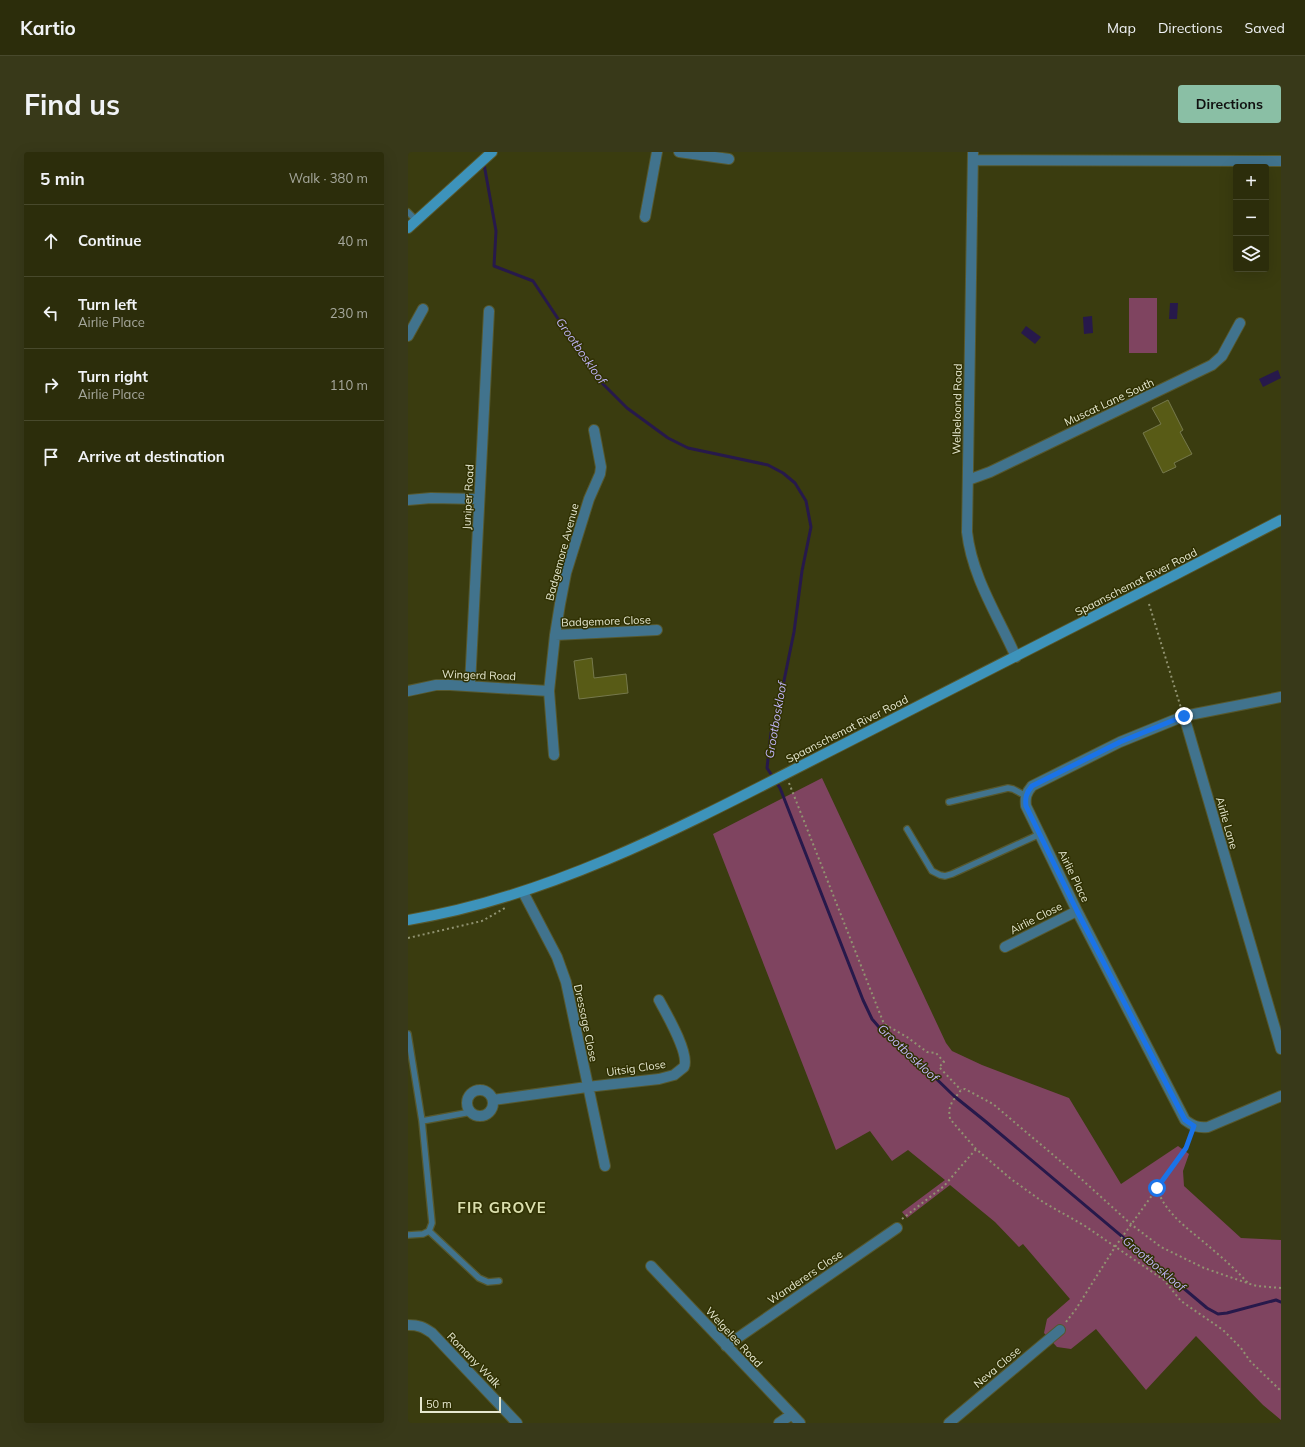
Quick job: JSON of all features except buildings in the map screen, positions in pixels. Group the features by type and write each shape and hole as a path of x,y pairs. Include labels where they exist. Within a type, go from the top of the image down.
{"main road":[{"path":"408,228 491,153"},
{"name":"Spaanschemat River Road","path":"408,920 470,907 524,892 588,868 643,844 767,782 784,779 1281,520"}],"street":[{"path":"645,217 657,152"},
{"path":"679,152 728,159"},
{"path":"973,156 1281,160"},
{"name":"Welbeloond Road","path":"973,156 967,517 969,549 976,572 1016,657"},
{"path":"408,336 423,309"},
{"name":"Juniper Road","path":"470,685 489,311"},
{"name":"Muscat Lane South","path":"968,480 990,472 1212,365 1222,356 1240,323"},
{"name":"Badgemore Avenue","path":"554,755 549,691 555,635 566,573 589,498 600,474 601,467 594,430"},
{"path":"408,500 431,498 479,498"},
{"name":"Badgemore Close","path":"555,635 657,630"},
{"name":"Wingerd Road","path":"408,690 436,686 470,685 549,691"},
{"path":"1026,796 1032,786 1064,769 1120,742 1184,716 1281,697"},
{"name":"Airlie Lane","path":"1184,716 1281,1049"},
{"name":"Airlie Place","path":"1026,796 1026,806 1077,911 1185,1120 1194,1126"},
{"name":"Dressage Close","path":"524,892 561,968 569,997 605,1166"},
{"name":"Airlie Close","path":"1005,947 1077,911"},
{"name":"Uitsig Close","path":"493,1100 663,1078 674,1075 684,1067 686,1062 685,1055 672,1024 659,1000"},
{"path":"478,1090 488,1092 493,1100 492,1108 486,1115 478,1116 471,1112 467,1104 468,1099 478,1090"},
{"path":"1194,1126 1200,1128 1208,1127 1281,1096"},
{"name":"Wanderers Close","path":"726,1346 897,1228"},
{"name":"Welgelee Road","path":"651,1266 800,1423"},
{"name":"Romany Walk","path":"408,1325 418,1325 424,1327 432,1333 517,1423"},
{"name":"Neva Close","path":"950,1423 1060,1330"},
{"path":"779,1423 791,1415"}],"lane":[{"path":"408,212 416,220"},
{"path":"949,802 1008,788 1026,796"},
{"path":"907,829 932,871 945,876 1040,834"},
{"path":"408,1034 422,1121 432,1223 429,1231 423,1234 408,1235"},
{"path":"422,1121 471,1112"},
{"path":"429,1231 479,1278 488,1282 499,1280"}],"path":[{"path":"1149,604 1184,716"},
{"path":"784,779 884,1024 907,1037 928,1052 936,1053 944,1062 939,1067 961,1090"},
{"path":"408,938 482,922 509,906"},
{"path":"1281,1288 1250,1284 1204,1268 1161,1247 1132,1225 1078,1176 993,1104 966,1089 961,1090 952,1102 949,1110 950,1119 976,1149 1011,1179 1043,1202 1085,1226 1164,1280 1181,1301 1223,1330 1241,1348 1250,1361 1281,1392"},
{"path":"1060,1330 1076,1309 1115,1247 1126,1234 1186,1148 1194,1126"},
{"path":"897,1228 902,1218 944,1186 976,1149"},
{"path":"1157,1188 1159,1195 1172,1214 1250,1284"}],"shaded area":[{"path":"1129,298 1157,298 1157,353 1129,353"},
{"path":"1170,303 1178,303 1177,319 1169,319"},
{"path":"1092,316 1093,333 1084,334 1083,317"},
{"path":"1026,326 1041,337 1035,344 1021,333"},
{"path":"1278,370 1281,378 1263,387 1259,379"},
{"path":"822,778 946,1043 952,1051 982,1065 1069,1098 1121,1184 1178,1146 1189,1154 1183,1171 1184,1186 1241,1238 1281,1240 1281,1420 1263,1405 1196,1336 1146,1390 1096,1329 1071,1349 1057,1347 1044,1333 1047,1319 1070,1299 1023,1244 1019,1247 995,1222 950,1185 907,1218 902,1212 945,1180 908,1150 892,1161 870,1131 836,1150 713,834"}],"waterway":[{"name":"Grootboskloof","path":"484,164 496,231 494,266 533,281 598,379 627,408 668,438 688,448 768,465 783,473 795,483 806,501 811,527 802,571 794,632 779,705 771,733 767,768 780,788 863,1000 872,1019 884,1033 918,1061 954,1096 1207,1308 1218,1314 1276,1300 1281,1302"}],"district":[{"name":"FIR GROVE","path":"502,1208"}],"route":[{"path":"1157,1188 1186,1148 1194,1126 1185,1120 1077,911 1026,806 1025,800 1028,791 1032,786 1064,769 1120,742 1184,716"}]}
